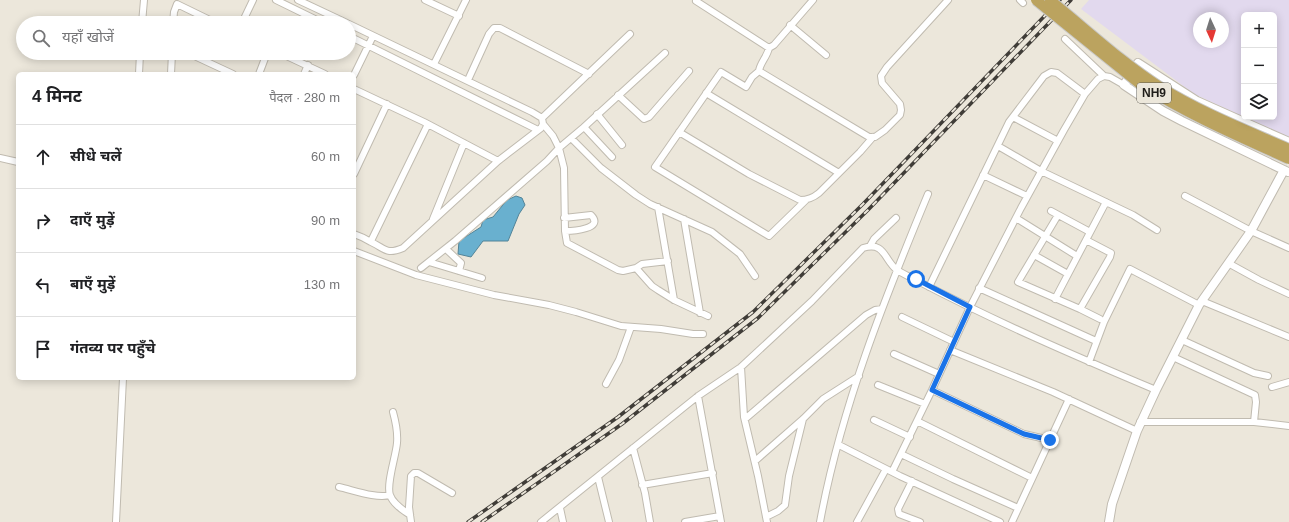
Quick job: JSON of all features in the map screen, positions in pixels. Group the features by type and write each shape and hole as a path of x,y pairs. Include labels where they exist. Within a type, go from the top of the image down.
{"highway":[{"name":"NH9","path":"1036,0 1140,84 1158,96 1193,115 1289,159"},
{"name":"NH9","path":"1050,0 1160,87 1200,109 1289,149"}],"street":[{"path":"143,16 144,0"},
{"path":"245,16 253,0"},
{"path":"276,0 309,16"},
{"path":"298,0 331,16"},
{"path":"425,0 459,16"},
{"path":"434,64 466,0"},
{"path":"769,48 774,45 813,0"},
{"path":"759,71 868,137 875,137 885,130 900,115 901,110 900,104 882,82 881,76 887,67 948,0"},
{"path":"696,1 769,48"},
{"path":"174,16 177,4 202,16"},
{"path":"790,25 826,55"},
{"path":"356,28 468,80 532,112 542,121 553,136 559,148 564,168 564,231 567,243 612,267 623,271 636,268 642,264 668,260"},
{"path":"468,80 489,34 494,28 500,28 589,74"},
{"path":"356,235 386,251 394,252 403,248 498,161 538,130 542,121 630,34"},
{"path":"356,72 374,36"},
{"path":"356,39 538,130"},
{"path":"1066,39 1104,76 1110,77 1124,85 1163,111 1287,171 1251,230 1200,303 1140,422 1112,504 1109,522"},
{"path":"769,48 768,55 759,71 752,77 746,87 720,72 655,167 769,236 806,200"},
{"path":"421,268 446,249 547,161 559,148 665,53"},
{"path":"139,72 140,60"},
{"path":"171,72 172,60"},
{"path":"203,60 229,72"},
{"path":"260,72 265,60"},
{"path":"296,60 321,72"},
{"path":"1124,85 1138,63 1197,101 1289,142"},
{"path":"305,72 308,65"},
{"path":"618,95 644,119 649,117 689,71"},
{"path":"929,287 983,175 1013,117 1044,76 1051,72 1057,73 1085,94"},
{"path":"857,522 889,470 901,454 910,437 970,307 1027,196 1085,94 1098,80 1104,76"},
{"path":"356,90 428,124 498,161"},
{"path":"706,93 839,173"},
{"path":"356,170 387,104"},
{"path":"597,114 622,145"},
{"path":"1013,117 1058,141"},
{"path":"371,242 428,124"},
{"path":"584,127 612,157"},
{"path":"679,132 749,174 800,200 806,200 814,197 860,152 872,137"},
{"path":"571,138 601,168 636,195 712,232 740,254 755,276"},
{"path":"433,220 464,143"},
{"path":"998,146 1041,171 1133,215 1157,230"},
{"path":"0,158 16,162"},
{"path":"983,175 1027,196"},
{"path":"820,522 826,492 859,376 896,269 928,194"},
{"path":"1185,196 1289,248"},
{"path":"1055,298 1106,202"},
{"path":"658,207 674,300"},
{"path":"1051,211 1090,232"},
{"path":"564,218 591,215 594,218 593,225 588,228 564,231"},
{"path":"1058,215 1018,282 1100,319"},
{"path":"870,246 874,239 896,218"},
{"path":"1016,218 1077,256"},
{"path":"684,219 700,313"},
{"path":"1080,309 1111,253 1086,240"},
{"path":"541,522 698,396 741,367 812,301 863,248 870,246 879,247 896,269 929,287 1089,362 1156,390"},
{"path":"446,249 461,263 460,271"},
{"path":"356,251 416,275 494,295 563,308 621,326 703,334"},
{"path":"1034,255 1068,274"},
{"path":"429,262 482,278"},
{"path":"1228,263 1289,294"},
{"path":"636,268 652,286 674,300 708,316"},
{"path":"1089,362 1104,322 1130,269 1200,303 1289,337"},
{"path":"980,288 1096,341"},
{"path":"745,419 866,315 875,310 882,310"},
{"path":"902,317 954,342"},
{"path":"606,384 619,360 631,327"},
{"path":"1182,340 1254,373 1268,376"},
{"path":"950,350 1069,399 1137,430"},
{"path":"894,354 940,374"},
{"path":"1173,357 1255,395 1256,402 1254,422"},
{"path":"741,367 745,419 755,461 766,520 785,505 788,476 803,418"},
{"path":"755,461 823,399 859,376"},
{"path":"116,522 123,380"},
{"path":"1272,387 1289,382"},
{"path":"878,385 925,404"},
{"path":"932,390 1024,434 1050,440"},
{"path":"685,522 721,519 698,396"},
{"path":"1012,522 1069,399"},
{"path":"393,412 398,434 389,487 390,494 393,500 410,519"},
{"path":"874,420 910,437"},
{"path":"917,421 1032,478"},
{"path":"1140,422 1254,422 1289,426"},
{"path":"839,445 1000,522"},
{"path":"633,448 650,522"},
{"path":"901,454 1018,508"},
{"path":"410,519 409,507 411,476 414,474 418,473 452,493"},
{"path":"642,485 713,473"},
{"path":"598,477 609,522"},
{"path":"912,481 898,509 899,514 914,521"},
{"path":"339,487 378,496 390,494"},
{"path":"560,508 563,522"}],"shaded area":[{"path":"1089,0 1289,0 1289,137 1251,120 1277,120 1277,12 1241,12 1241,116 1194,94 1081,9"}],"water":[{"path":"516,196 522,198 525,205 519,214 508,241 483,241 471,257 458,254 459,241 481,227 483,220 493,217 507,200"}],"railway":[{"path":"468,522 618,417 753,312 863,204 1060,0"},
{"path":"482,522 622,424 758,318 868,210 1071,0"}],"route":[{"path":"916,279 950,298 970,307 932,390 1024,434 1050,440"}]}
